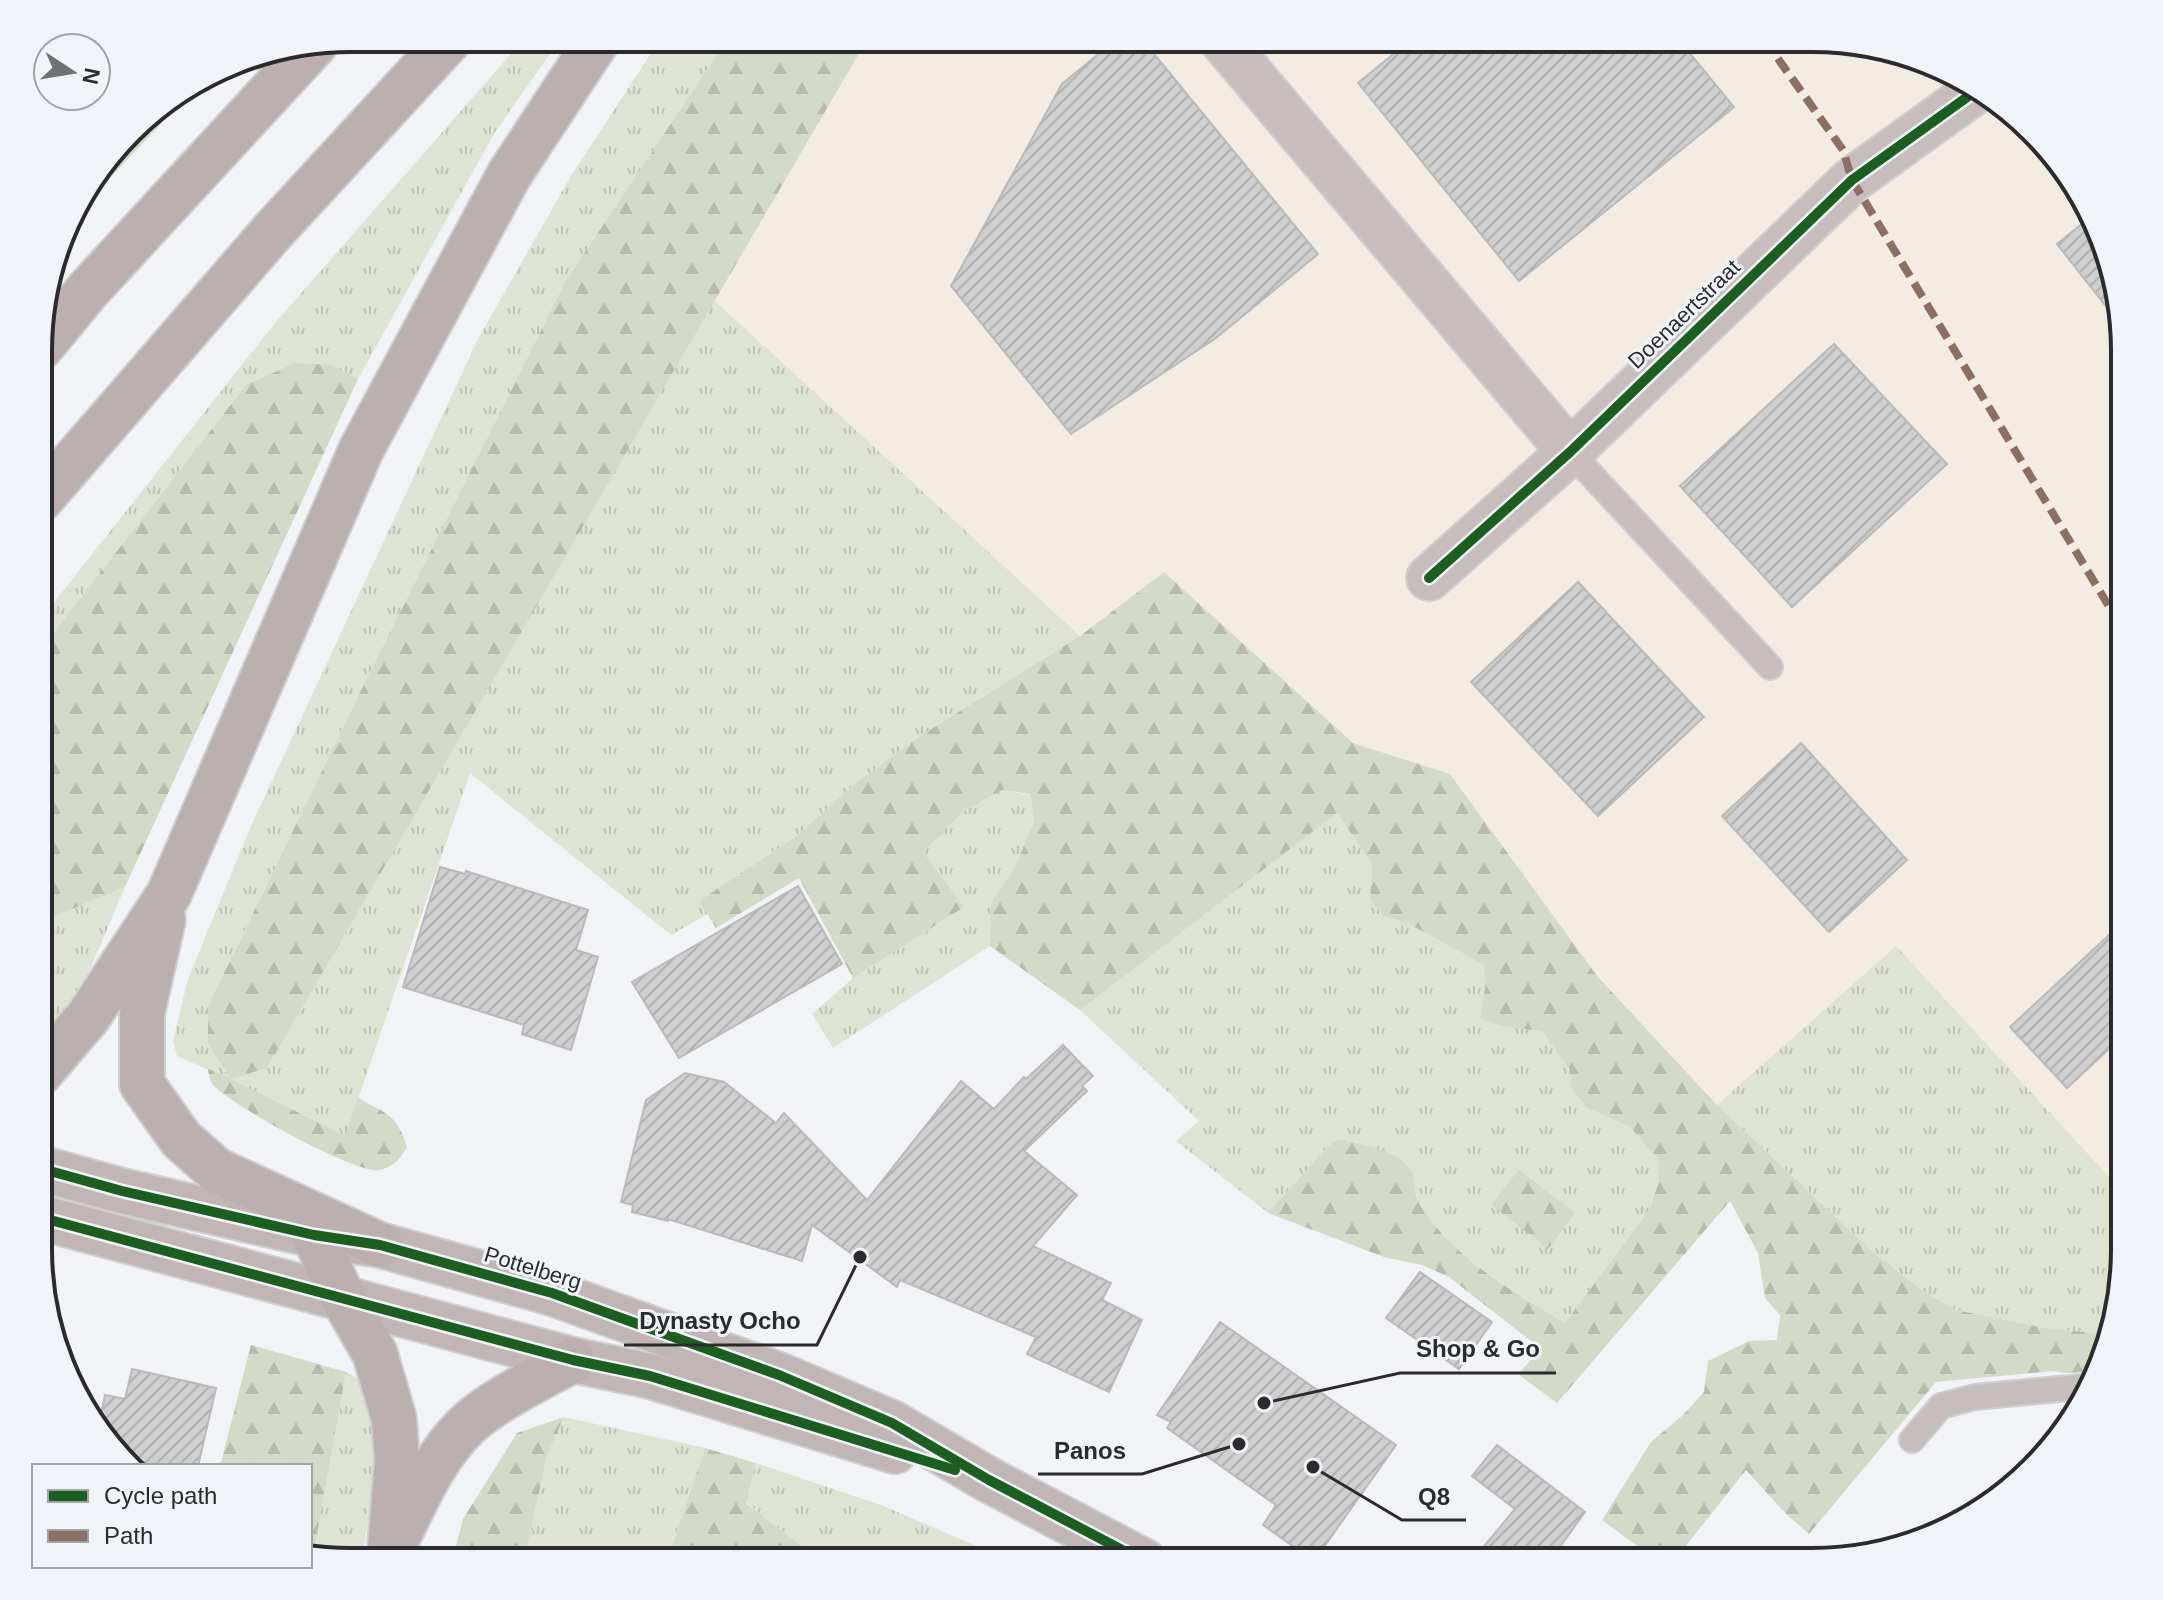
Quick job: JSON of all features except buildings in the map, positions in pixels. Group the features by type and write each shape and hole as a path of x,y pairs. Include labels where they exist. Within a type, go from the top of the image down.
{"highway":[{"path":"52,486 273,231 438,52"},
{"path":"52,1059 88,1017 169,894 361,450 509,175 590,52"},
{"path":"53,332 88,290 304,56"},
{"path":"169,894 142,1013 142,1084 181,1139 216,1170 380,1245"},
{"path":"314,1235 343,1298 375,1354 394,1419 397,1460 391,1548"},
{"path":"394,1548 424,1484 466,1425 573,1360"}],"main road":[{"name":"Pottelberg","path":"52,1172 314,1235 380,1245 552,1293 779,1375 892,1423 989,1480 1118,1548"},
{"name":"Pottelberg","path":"52,1220 573,1360 650,1376 989,1480"}],"street":[{"path":"1232,52 1570,452"},
{"name":"Doenaertstraat","path":"1429,578 1570,452 1852,180 1968,96"}],"lane":[{"path":"1570,452 1770,667"},
{"path":"1912,1440 1941,1406 1975,1397 2077,1387"}],"shaded area":[{"path":"860,52 1812,52 1889,62 1944,83 1978,102 2009,126 2037,154 2061,185 2095,255 2108,312 2111,351 2111,1179 1896,946 1717,1105 1598,977 1450,774 1353,743 1164,572 1080,636 714,300"}],"green space":[{"path":"513,52 551,52 495,132 358,379 331,365 246,385 52,635 52,605 275,323"},
{"path":"652,52 719,52 565,282 367,678 208,1006 208,1044 230,1079 177,1056 173,1041 188,979 251,826 478,339 571,176"},
{"path":"719,52 860,52 267,1068 231,1079 345,1136 358,1098 384,1112 399,1127 407,1147 393,1165 379,1170 366,1168 295,1137 244,1108 214,1086 208,1069 229,1077 208,1044 208,1006 367,678 565,282"},
{"path":"174,110 100,189 126,154"},
{"path":"714,300 1080,636 917,738 853,785 798,835 699,901 708,914 671,935 470,773 345,1137 230,1079 267,1068"},
{"path":"295,363 331,365 358,379 125,887 52,918 52,635 246,385"},
{"path":"1164,572 1353,743 1450,774 1598,977 1717,1105 1873,1252 1922,1290 1956,1310 2040,1327 2099,1334 2084,1372 2053,1371 1936,1382 1809,1534 1746,1470 1684,1548 1640,1548 1602,1520 1651,1442 1704,1392 1708,1361 1749,1341 1777,1340 1780,1315 1765,1298 1758,1253 1730,1201 1557,1403 1518,1374 1541,1349 1449,1277 1422,1265 1384,1257 1268,1213 1324,1150 1338,1139 1378,1149 1397,1157 1411,1171 1420,1203 1449,1242 1496,1280 1565,1323 1651,1207 1658,1183 1659,1161 1630,1127 1587,1108 1571,1088 1570,1070 1542,1031 1502,1026 1480,1018 1485,987 1484,965 1407,923 1383,916 1370,900 1372,864 1337,813 1080,1010 990,946 991,902 1014,869 1034,822 1030,794 1002,790 964,811 923,852 964,907 853,978 799,878 716,928 699,901 798,835 853,785 917,738 1080,636"},
{"path":"1002,790 1030,795 1034,822 1014,869 991,902 990,946 833,1048 812,1014 853,978 964,907 922,852 964,811"},
{"path":"1336,812 1372,864 1370,900 1383,916 1407,923 1484,965 1485,987 1480,1018 1542,1031 1570,1070 1571,1088 1587,1108 1630,1127 1659,1161 1658,1183 1651,1207 1565,1323 1460,1252 1427,1215 1417,1196 1412,1172 1324,1150 1268,1213 1176,1141 1199,1121 1080,1010"},
{"path":"125,887 76,1002 52,1031 52,918"},
{"path":"1896,946 2111,1179 2110,1268 2099,1334 2040,1327 1956,1310 1922,1290 1873,1252 1717,1105"},
{"path":"1519,1170 1575,1213 1548,1249 1491,1204"},
{"path":"251,1345 346,1372 315,1545 312,1545 312,1464 221,1464"},
{"path":"346,1372 371,1387 377,1461 364,1548 315,1545"},
{"path":"564,1417 705,1448 671,1548 527,1548 547,1456"},
{"path":"564,1417 547,1456 527,1548 455,1548 463,1519 517,1433"},
{"path":"705,1448 756,1463 746,1503 804,1548 671,1548"},
{"path":"756,1463 881,1505 981,1548 804,1548 746,1502"}],"marked path":[{"path":"1773,52 1843,150 1852,180 2111,610"}],"cycle path":[{"path":"1429,578 1570,452 1852,180 1968,96"},
{"path":"52,1172 314,1235 380,1245 552,1293 779,1375 892,1423 989,1480 1118,1548"},
{"path":"52,1220 573,1360 650,1376 955,1470"}],"place":[{"name":"Dynasty Ocho","path":"860,1257"},
{"name":"Shop & Go","path":"1264,1403"},
{"name":"Panos","path":"1239,1444"},
{"name":"Q8","path":"1313,1467"}]}
